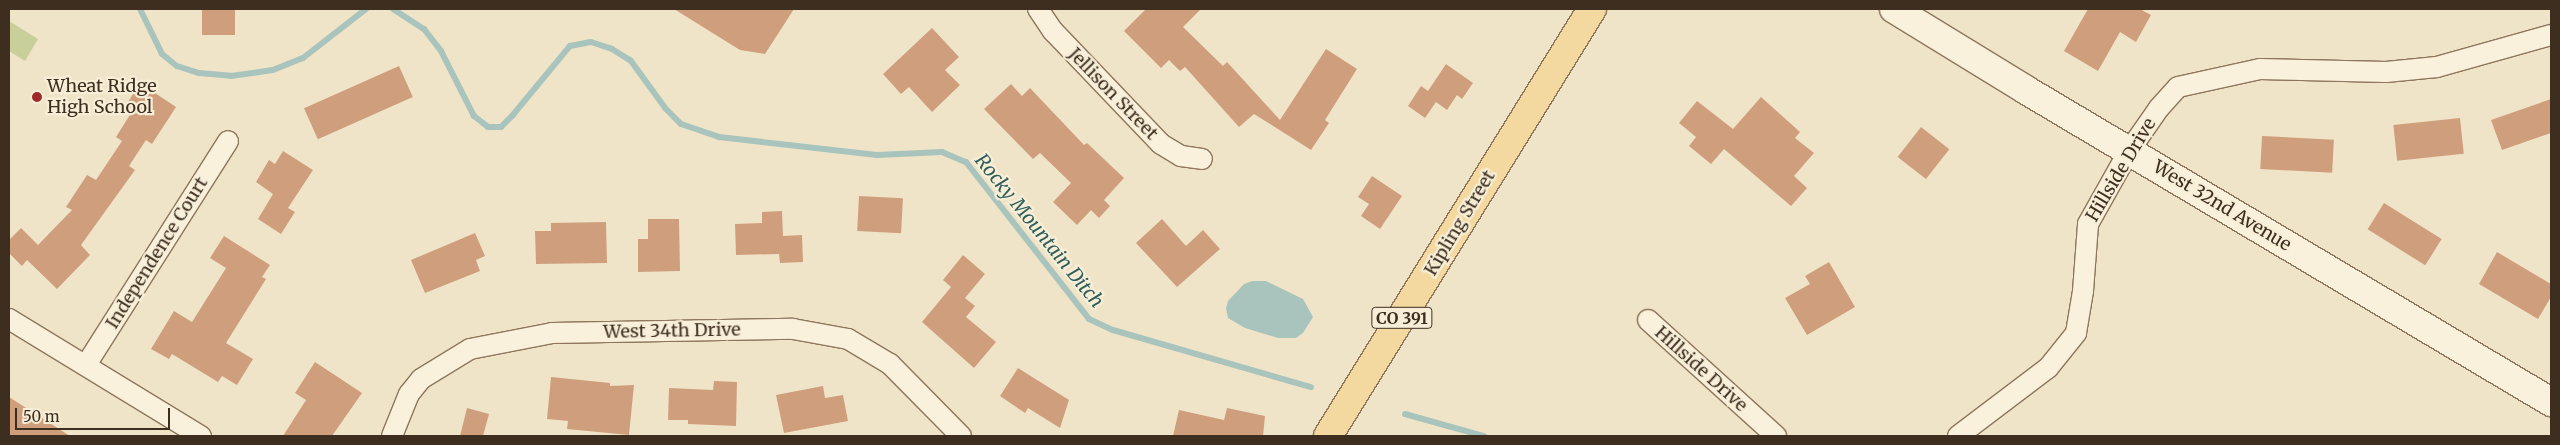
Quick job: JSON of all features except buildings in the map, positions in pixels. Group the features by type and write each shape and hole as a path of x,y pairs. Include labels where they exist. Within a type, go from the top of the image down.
{"main road":[{"name":"Kipling Street","path":"1328,436 1592,9"}],"street":[{"name":"Jellison Street","path":"1038,9 1053,31 1161,144 1181,156 1202,159"},
{"name":"West 32nd Avenue","path":"1894,9 2128,151 2551,402"},
{"name":"Hillside Drive","path":"1958,436 2048,368 2076,333 2083,291 2088,224 2128,151 2159,108 2178,87 2260,69 2386,72 2437,67 2551,35"},
{"name":"Independence Court","path":"86,365 228,141"},
{"path":"9,319 201,436"},
{"name":"Hillside Drive","path":"1648,320 1776,436"},
{"name":"West 34th Drive","path":"392,436 409,394 421,379 470,349 552,333 793,328 848,339 890,364 960,436"}],"green space":[{"path":"9,21 38,39 25,61 9,51"}],"water":[{"path":"1252,281 1266,281 1303,299 1313,317 1303,333 1296,338 1278,338 1245,328 1228,318 1226,308 1228,301 1244,284"}],"waterway":[{"name":"Rocky Mountain Ditch","path":"140,9 162,54 177,66 199,73 231,76 273,70 303,58 366,9"},
{"name":"Rocky Mountain Ditch","path":"393,9 424,29 441,51 474,116 488,127 501,127 570,46 591,42 612,49 631,61 666,109 681,124 719,137 877,155 942,152 966,162 1089,319 1113,330 1311,387"},
{"name":"Rocky Mountain Ditch","path":"1405,414 1484,436"}],"place":[{"name":"Wheat Ridge High School","path":"37,97"}]}
